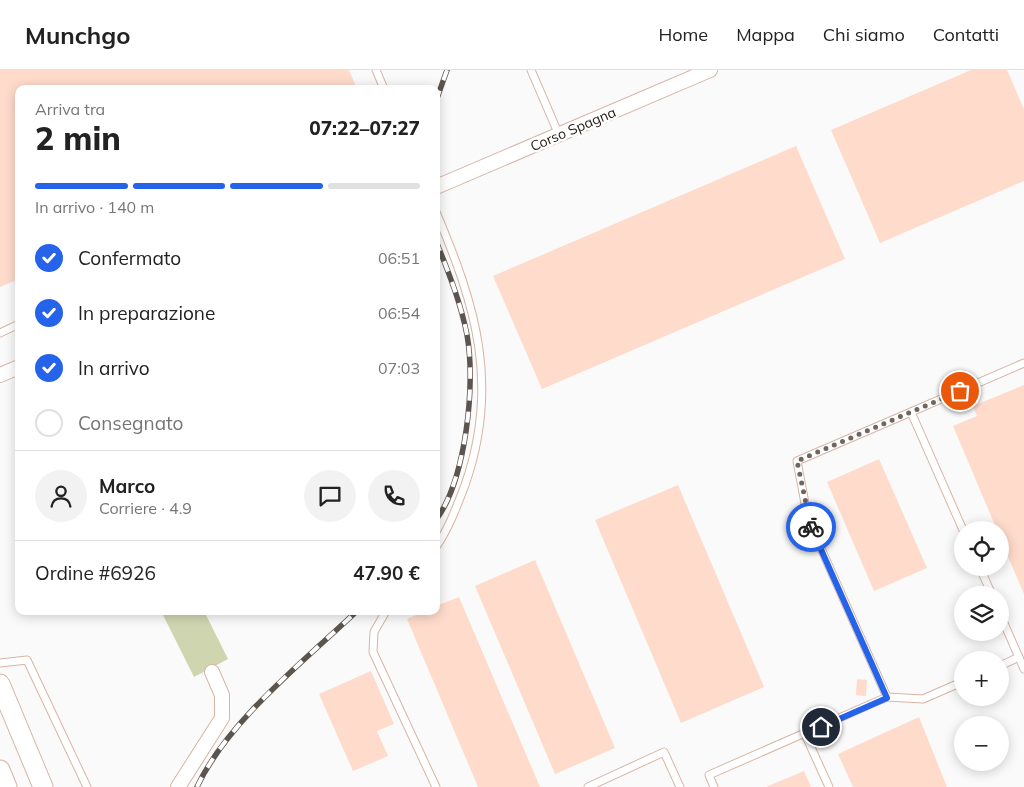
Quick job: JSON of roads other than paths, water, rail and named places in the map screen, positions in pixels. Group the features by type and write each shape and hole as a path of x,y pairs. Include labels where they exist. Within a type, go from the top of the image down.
{"street":[{"name":"Corso Spagna","path":"440,185 710,70"},
{"path":"0,375 15,369"},
{"path":"178,787 222,718 222,695 212,672"},
{"path":"0,684 43,787"},
{"path":"0,770 7,787"}],"lane":[{"path":"376,70 382,85"},
{"path":"531,70 559,136"},
{"path":"440,223 468,297 477,329 482,368 482,404 473,461 454,514 440,540"},
{"path":"0,333 15,326"},
{"path":"887,698 808,519 797,461 1024,363"},
{"path":"912,412 959,521"},
{"path":"384,615 374,632 372,640 373,652 436,787"},
{"path":"1009,634 1024,669"},
{"path":"1009,662 1019,657"},
{"path":"0,663 27,660 87,787"},
{"path":"714,787 709,775 887,698 923,699 954,685"},
{"path":"805,734 829,787"},
{"path":"588,787 664,752 680,787"}],"railway":[{"path":"440,90 447,70"},
{"path":"440,251 454,287 467,335 470,379 466,430 461,456 455,481 440,513"},
{"path":"197,787 210,763 247,716 268,693 353,615"}]}
